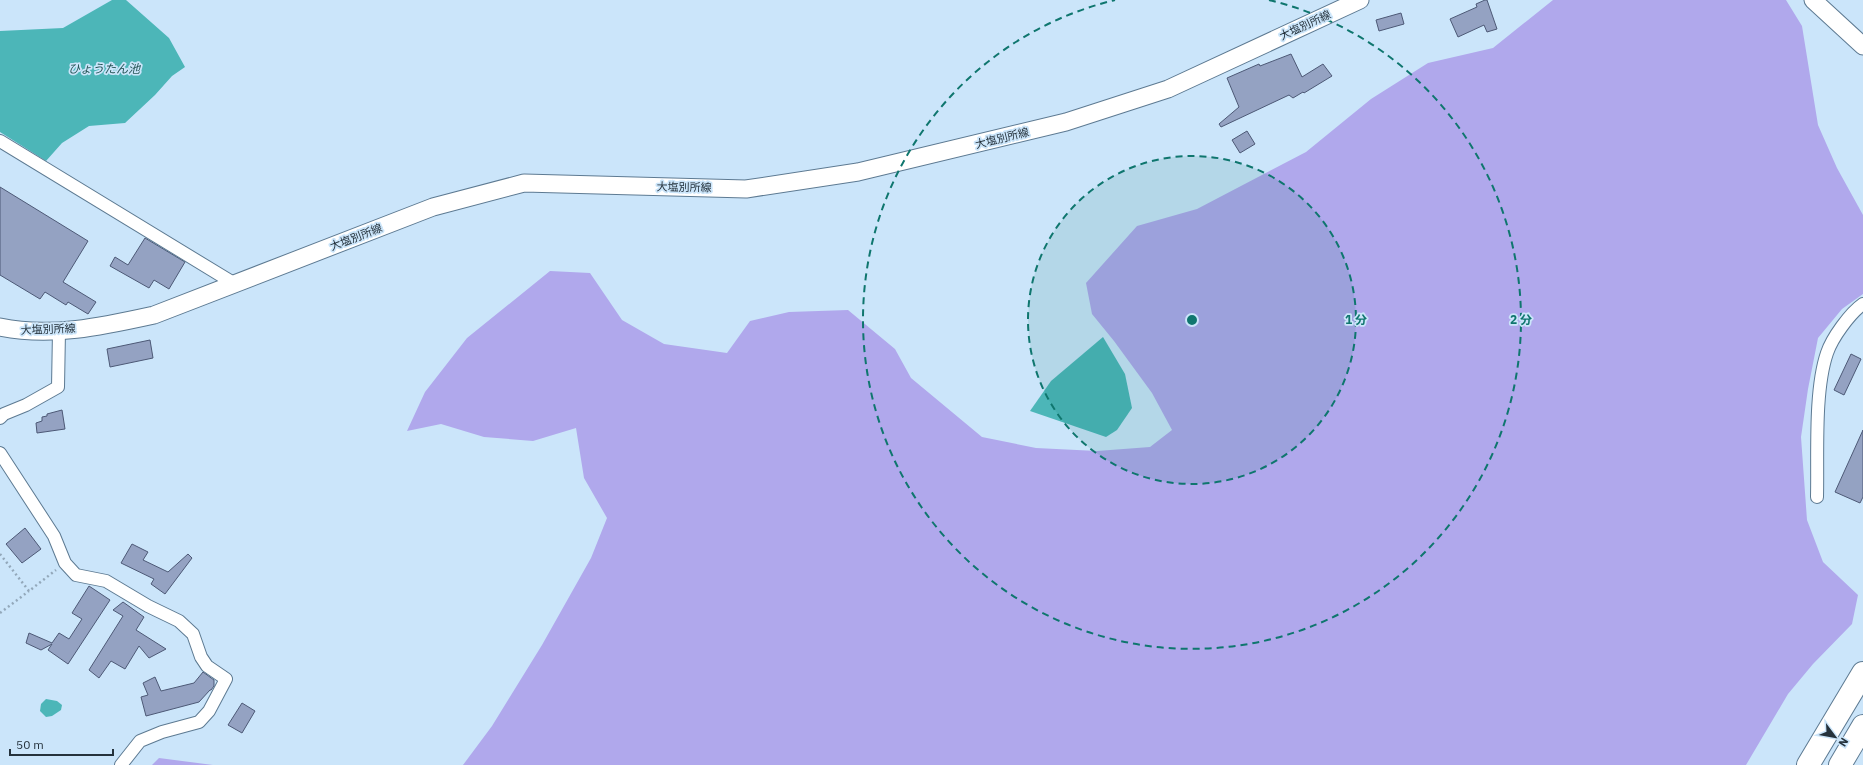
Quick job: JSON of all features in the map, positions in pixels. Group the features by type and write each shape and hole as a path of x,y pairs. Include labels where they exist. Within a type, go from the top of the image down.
{"highway":[{"path":"1808,765 1863,673"},
{"path":"1840,765 1861,731"}],"main road":[{"path":"1813,0 1863,46"},
{"name":"大塩別所線","path":"0,327 15,330 59,331 107,326 154,315 433,207 524,183 746,189 858,172 1066,122 1168,89 1351,2"}],"street":[{"path":"0,141 235,284"},
{"path":"1817,497 1818,419 1821,382 1827,353 1838,332 1858,307 1863,304"},
{"path":"0,418 4,414 26,405 58,387 59,331"},
{"path":"0,453 54,536 64,563 76,575 106,581 148,606 179,621 193,634 201,657 207,666 226,679 209,711 199,722 162,732 140,741 121,765"}],"path":[{"path":"0,554 29,591"},
{"path":"0,612 64,563"}],"shaded area":[{"path":"1553,0 1786,0 1802,26 1818,125 1837,168 1863,215 1863,294 1842,309 1818,338 1808,389 1801,437 1807,520 1823,562 1858,595 1852,624 1813,664 1788,694 1746,765 463,765 492,726 542,645 591,558 607,518 584,478 576,428 533,441 484,437 441,424 407,431 425,392 467,338 550,271 590,273 622,320 664,344 727,353 750,321 789,312 848,310 895,349 911,378 982,437 1036,448 1097,451 1150,447 1172,430 1152,393 1092,314 1086,283 1137,226 1197,209 1306,152 1371,99 1428,63 1493,48"},
{"path":"159,758 213,765 152,765"}],"water":[{"name":"ひょうたん池","path":"112,0 126,0 169,38 185,67 172,76 155,95 125,123 89,126 62,143 46,161 0,132 0,31 63,28"},
{"path":"1103,337 1125,374 1132,408 1117,430 1106,437 1030,411 1051,381"},
{"path":"46,699 57,701 62,705 61,710 52,716 46,717 40,711 41,704"}],"building":[{"path":"1487,0 1497,29 1487,32 1484,25 1458,37 1450,19 1477,7 1476,4"},
{"path":"1401,13 1404,24 1379,31 1376,20"},
{"path":"1291,54 1302,77 1323,64 1332,76 1304,93 1303,92 1293,98 1289,95 1221,127 1219,124 1239,107 1227,78 1259,64 1260,66"},
{"path":"1247,131 1255,144 1240,153 1232,140"},
{"path":"0,187 88,241 63,282 96,302 88,314 68,302 66,305 45,292 40,299 0,275"},
{"path":"145,238 185,262 169,289 154,280 149,288 110,266 115,257 128,265"},
{"path":"150,340 153,358 110,367 107,349"},
{"path":"1851,354 1861,359 1844,395 1834,390"},
{"path":"62,410 65,429 37,433 36,423 42,421 42,417"},
{"path":"1863,430 1863,497 1860,503 1835,492"},
{"path":"25,528 41,549 22,563 6,544"},
{"path":"132,544 148,552 143,560 168,572 188,554 192,558 165,594 151,584 154,579 121,563"},
{"path":"89,586 110,600 68,664 48,650 52,644 41,650 26,643 29,633 52,643 59,633 69,639 82,619 72,613"},
{"path":"123,602 144,617 136,630 166,649 149,658 139,646 125,669 111,661 99,678 89,670 123,616 113,610"},
{"path":"203,672 214,680 214,686 199,702 146,716 141,697 148,695 143,683 155,677 161,691 194,683"},
{"path":"242,703 255,711 242,733 228,725"}]}
